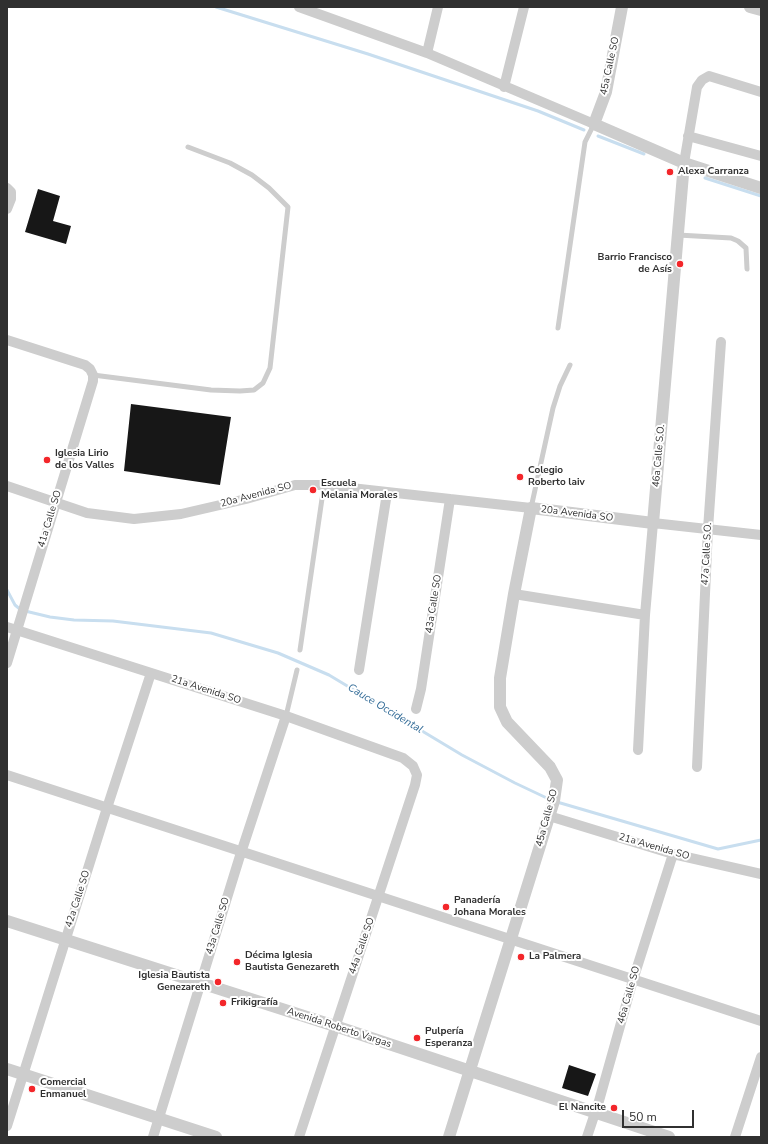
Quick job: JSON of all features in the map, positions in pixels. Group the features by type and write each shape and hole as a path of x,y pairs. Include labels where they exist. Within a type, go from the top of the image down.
{"street":[{"path":"299,7 427,53 684,163 761,188"},
{"path":"427,53 438,7"},
{"path":"504,87 524,7"},
{"name":"45a Calle SO","path":"594,124 606,92 622,7"},
{"path":"750,7 761,10"},
{"path":"684,163 697,86 702,80 709,76 761,92"},
{"path":"688,136 761,156"},
{"name":"46a Calle S.O.","path":"638,750 645,615 684,163"},
{"path":"7,209 10,199 9,190"},
{"path":"7,340 85,365 90,369 93,375"},
{"name":"47a Calle S.O.","path":"697,767 708,529 721,342"},
{"name":"41a Calle SO","path":"7,663 93,381 93,375"},
{"name":"20a Avenida SO","path":"7,486 87,513 134,518 181,514 246,499 294,485 324,485 653,523"},
{"path":"359,670 387,493"},
{"name":"43a Calle SO","path":"416,709 421,689 450,499"},
{"name":"45a Calle SO","path":"449,1137 554,801 557,780 550,767 507,722 500,707 500,678 514,594 531,508"},
{"path":"653,523 761,535"},
{"path":"514,594 645,615"},
{"name":"21a Avenida SO","path":"7,627 286,716 403,758"},
{"name":"42a Calle SO","path":"7,1126 151,673"},
{"name":"43a Calle SO","path":"153,1137 286,716"},
{"name":"44a Calle SO","path":"299,1137 415,785 417,774 413,766 403,758"},
{"path":"7,775 761,1022"},
{"name":"21a Avenida SO","path":"549,816 672,854 761,874"},
{"name":"46a Calle SO","path":"587,1137 672,854"},
{"name":"Avenida Roberto Vargas","path":"7,921 335,1026 670,1137"},
{"path":"735,1137 761,1057"},
{"path":"7,1069 216,1137"}],"lane":[{"path":"558,328 585,142 594,124"},
{"path":"93,375 211,390 233,391 254,390 263,383 270,368 288,207 269,188 252,175 230,163 188,147"},
{"path":"678,235 731,238 738,240 746,248 747,269"},
{"path":"531,508 553,408 560,386 570,365"},
{"path":"300,650 324,485"},
{"path":"286,716 297,670"}],"building":[{"path":"38,189 60,196 53,221 71,226 66,244 25,232"},
{"path":"131,404 231,417 220,485 124,471"},
{"path":"569,1065 596,1074 588,1096 562,1088"}],"waterway":[{"path":"216,7 368,54 538,111 584,130"},
{"path":"598,136 644,154"},
{"path":"705,178 761,196"},
{"name":"Cauce Occidental","path":"7,590 15,605 21,610 50,617 74,620 113,621 211,633 278,653 329,675 462,755 551,800"},
{"name":"Cauce Occidental","path":"557,802 718,849 761,840"}],"place":[{"name":"Alexa Carranza","path":"670,172"},
{"name":"Barrio Francisco de Asís","path":"680,264"},
{"name":"Iglesia Lirio de los Valles","path":"47,460"},
{"name":"Colegio Roberto laiv","path":"520,477"},
{"name":"Escuela Melania Morales","path":"313,490"},
{"name":"Panadería Johana Morales","path":"446,907"},
{"name":"La Palmera","path":"521,957"},
{"name":"Décima Iglesia Bautista Genezareth","path":"237,962"},
{"name":"Iglesia Bautista Genezareth","path":"218,982"},
{"name":"Frikigrafía","path":"223,1003"},
{"name":"Pulpería Esperanza","path":"417,1038"},
{"name":"Comercial Enmanuel","path":"32,1089"},
{"name":"El Nancite","path":"614,1108"}]}
